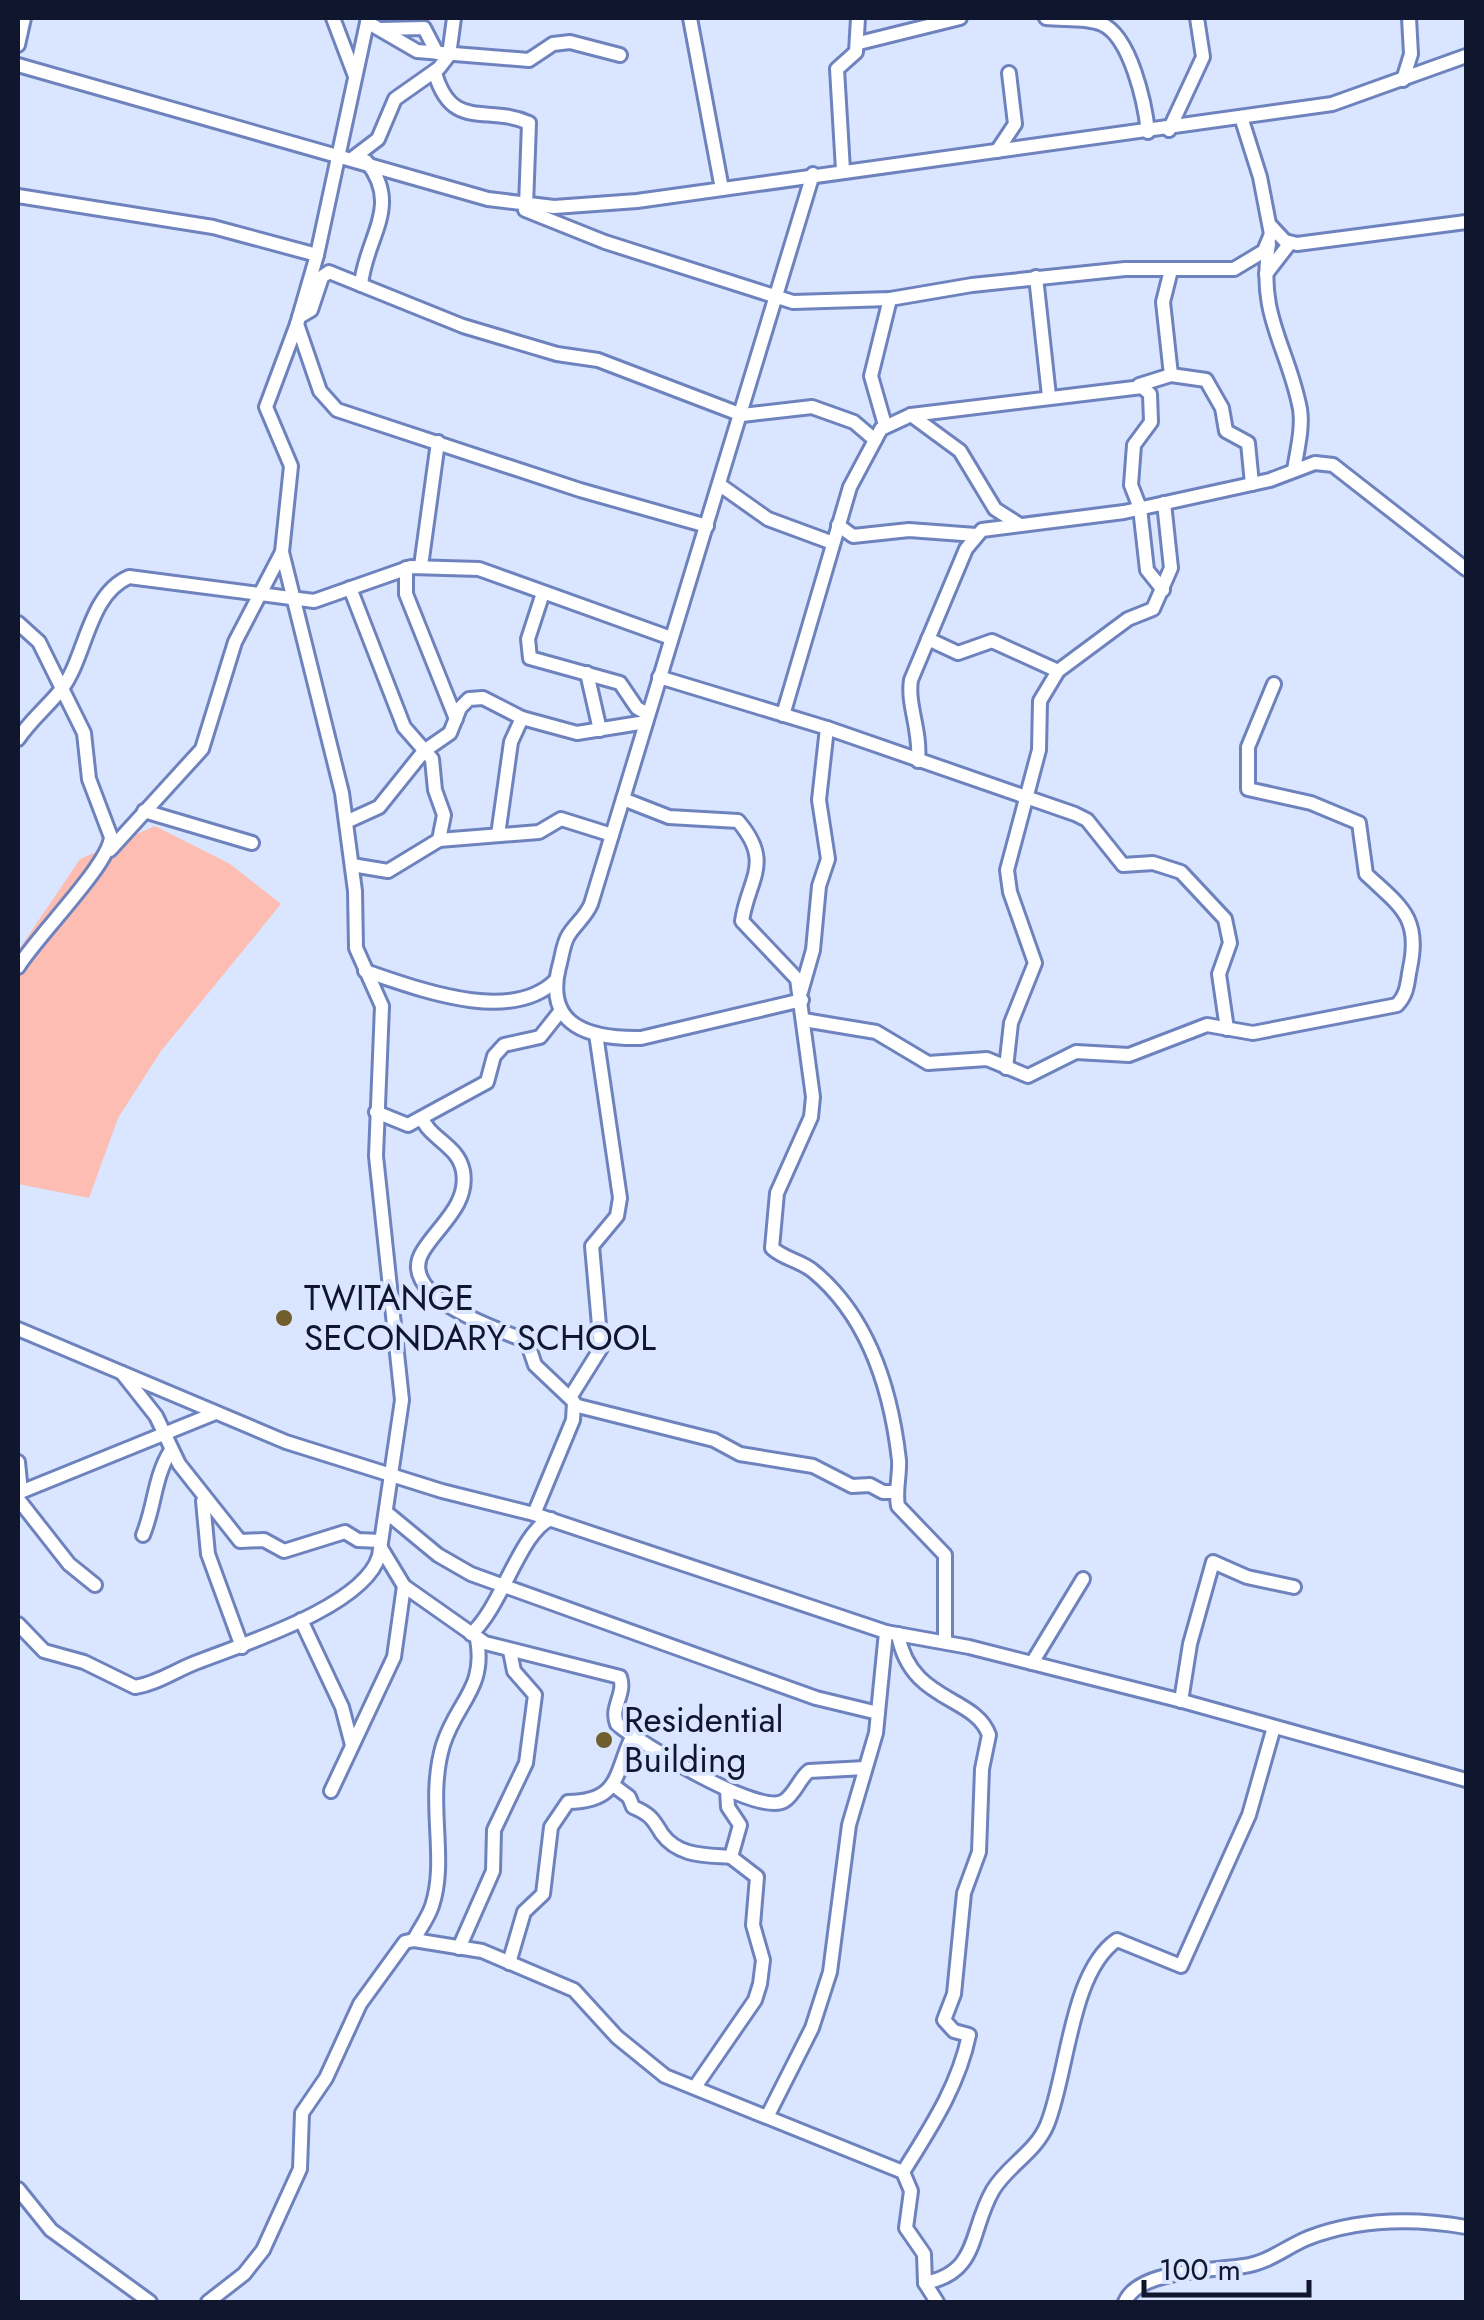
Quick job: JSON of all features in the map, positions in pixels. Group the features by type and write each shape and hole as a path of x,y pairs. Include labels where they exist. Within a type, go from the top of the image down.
{"street":[{"path":"18,45 24,18"},
{"path":"333,18 356,78"},
{"path":"353,158 378,139 395,98 435,74 454,18"},
{"path":"690,18 722,189"},
{"path":"858,18 859,43"},
{"path":"843,170 838,69 859,43 960,18"},
{"path":"1046,18 1096,22 1115,33 1140,87 1148,132"},
{"path":"1115,33 1118,18"},
{"path":"1169,130 1203,57 1197,18"},
{"path":"1403,80 1411,54 1409,18"},
{"path":"18,1624 44,1651 84,1662 124,1686 150,1684 301,1620 371,1576 381,1544 400,1426 402,1372 381,1208 376,1112 382,1006 356,948 346,822 282,552 290,466 266,405 353,158 356,78 368,20 406,48 443,54 529,60 560,42 620,55"},
{"path":"382,29 424,28 443,54"},
{"path":"520,206 637,201 813,174 1169,130 1332,104 1466,56"},
{"path":"18,65 520,206 597,240 775,299 890,299 1036,277 1234,268 1264,251 1269,243"},
{"path":"997,151 1010,138 1016,118 1008,73"},
{"path":"435,74 443,98 456,109 529,123 520,206"},
{"path":"1240,117 1271,226 1266,274 1277,346 1289,368 1300,414 1294,470"},
{"path":"353,158 383,190 379,224 361,285"},
{"path":"376,1112 400,1124 422,1118 452,1098 480,1087 490,1078 494,1056 504,1044 540,1037 559,1013 556,980 566,940 592,904 813,174"},
{"path":"18,196 213,227 317,255"},
{"path":"1271,226 1290,243 1347,240 1466,222"},
{"path":"1266,274 1290,243"},
{"path":"1171,270 1163,302 1171,375"},
{"path":"298,321 313,307 326,272 491,335 557,354 598,360 742,415 812,407 854,422 875,440"},
{"path":"1036,277 1049,396"},
{"path":"885,425 871,376 890,299"},
{"path":"298,321 320,391 331,407 580,490 707,526"},
{"path":"783,715 850,487 885,425 910,415 1138,385 1171,375 1208,382 1222,408 1226,432 1248,443 1252,484"},
{"path":"1138,385 1150,394 1152,402 1148,429 1132,448 1132,490 1140,508 1147,570 1162,590"},
{"path":"910,415 960,451 995,509 1020,524"},
{"path":"420,566 438,442"},
{"path":"838,525 853,536 909,530 976,535 1020,524 1164,503 1252,484 1321,462 1333,465 1466,568"},
{"path":"720,485 768,520 833,542"},
{"path":"1006,1068 1010,1023 1035,963 1008,882 1008,860 1039,750 1038,708 1058,671 1128,619 1154,609 1171,563 1164,503"},
{"path":"918,761 920,734 910,687 976,535"},
{"path":"18,967 110,850 202,748 234,642 282,552"},
{"path":"18,739 62,689 94,618 123,579 163,579 314,602 406,568 479,569 670,638"},
{"path":"406,568 406,594 456,719"},
{"path":"350,588 404,727 434,763 435,790 444,814 439,840"},
{"path":"543,592 528,654 535,660 627,688 636,708 647,718"},
{"path":"18,623 39,642 86,736 89,780 108,826 110,850"},
{"path":"928,639 958,653 992,641 1058,671"},
{"path":"587,673 600,730"},
{"path":"659,677 827,728 1087,820 1123,865 1153,863 1180,872 1221,913 1230,934 1219,974 1227,1029"},
{"path":"804,1020 880,1033 927,1063 982,1058 1028,1076 1076,1052 1129,1055 1202,1027 1253,1033 1397,1005 1406,992 1415,945 1413,928 1393,897 1366,874 1360,823 1310,803 1248,789 1248,747 1274,684"},
{"path":"346,822 379,807 389,789 424,752 448,736 464,703 476,698 522,718 577,732 647,718"},
{"path":"498,835 506,766 522,718"},
{"path":"801,997 815,939 819,886 828,859 819,800 827,728"},
{"path":"623,800 670,817 742,824 760,870 742,921 794,974 801,997 813,1112 777,1193 772,1244 774,1250 813,1272 827,1286 856,1322 878,1360 898,1454 900,1511 944,1552 945,1642"},
{"path":"144,811 252,843"},
{"path":"352,865 388,871 439,840 545,830 561,819 612,835"},
{"path":"365,971 498,1004 532,999 556,980"},
{"path":"559,1013 596,1034 642,1038 801,997"},
{"path":"534,1514 572,1420 573,1401 601,1348 592,1246 617,1216 620,1198 596,1034"},
{"path":"422,1118 428,1130 444,1140 458,1157 463,1185 442,1230 424,1249 418,1262 420,1277 460,1313 527,1341 535,1365 573,1401 714,1440 740,1454 813,1466 852,1486 870,1485 897,1492"},
{"path":"18,1331 118,1369 213,1414 390,1475 551,1519 892,1633 1032,1662 1466,1780"},
{"path":"118,1369 147,1402 171,1450 202,1494 244,1543 261,1540 284,1550 348,1532 358,1540 381,1544"},
{"path":"19,1495 213,1414"},
{"path":"144,1535 156,1498 157,1475 171,1450"},
{"path":"18,1462 19,1495 70,1564 94,1585"},
{"path":"202,1494 206,1549 242,1648"},
{"path":"386,1512 456,1567 816,1698 878,1714"},
{"path":"474,1636 490,1616 535,1528 551,1519"},
{"path":"381,1544 404,1586 474,1636 510,1650 620,1676 622,1687 614,1719 633,1735 727,1790 757,1803 777,1803 784,1801 810,1771 865,1768"},
{"path":"1181,1701 1190,1644 1214,1562 1247,1577 1294,1587"},
{"path":"1032,1662 1084,1579"},
{"path":"331,1791 394,1657 404,1586"},
{"path":"301,1620 342,1708 353,1747"},
{"path":"767,2117 824,1996 833,1958 848,1825 878,1714 892,1633"},
{"path":"892,1633 908,1669 936,1694 980,1720 989,1735 982,1770 979,1852 964,1893 954,1994 944,2020 954,2031 968,2035 967,2046 960,2077 903,2172"},
{"path":"414,1940 436,1889 433,1822 444,1740 481,1669 474,1636"},
{"path":"459,1948 492,1871 496,1825 526,1763 535,1695 514,1671 510,1650"},
{"path":"924,2282 957,2272 968,2256 995,2187 1041,2136 1061,2084 1080,1994 1108,1947 1125,1942 1176,1966 1182,1964 1253,1804 1274,1726"},
{"path":"509,1963 524,1912 545,1888 552,1820 568,1802 594,1800 613,1786 633,1735"},
{"path":"613,1786 629,1797 632,1808 653,1816 662,1832 685,1852 731,1856"},
{"path":"727,1790 728,1807 740,1825 731,1856"},
{"path":"696,2087 748,2011 760,1984 763,1960 752,1925 757,1877 738,1866 731,1856"},
{"path":"208,2302 244,2274 262,2250 300,2169 302,2113 326,2078 360,2004 405,1942 414,1940 509,1963 581,1994 618,2037 654,2068 903,2172 911,2191 906,2228 924,2254 924,2282 937,2302"},
{"path":"18,2189 52,2230 150,2302"},
{"path":"1126,2302 1131,2291 1147,2282 1206,2268 1249,2266 1308,2238 1366,2224 1420,2220 1466,2227"}],"shaded area":[{"path":"155,826 230,864 281,904 161,1051 118,1118 89,1198 18,1184 18,951 80,859"}],"place":[{"name":"TWITANGE SECONDARY SCHOOL","path":"284,1318"},
{"name":"Residential Building","path":"604,1740"}]}
